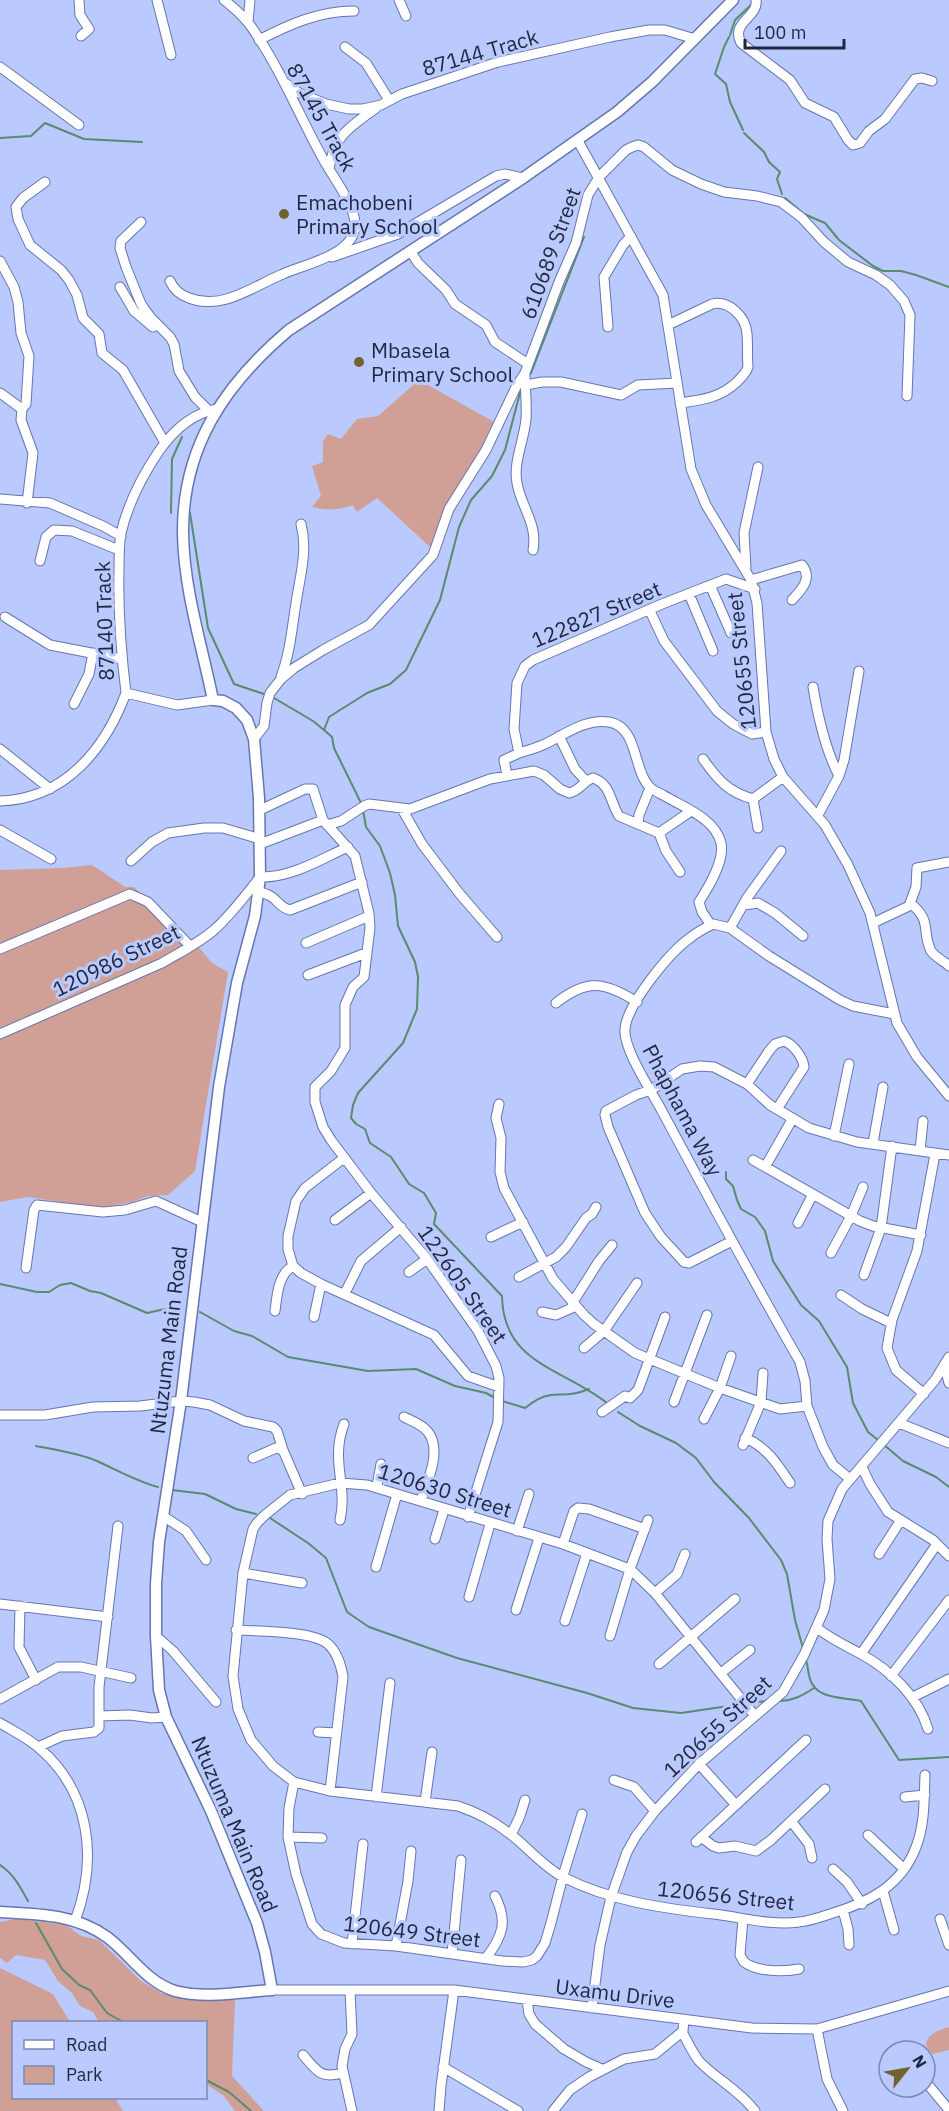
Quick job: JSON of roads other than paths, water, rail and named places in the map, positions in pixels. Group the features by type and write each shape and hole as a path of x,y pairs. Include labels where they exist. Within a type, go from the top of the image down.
{"main road":[{"path":"213,700 192,605 183,535 184,509 195,457 213,410 254,361 289,330 578,141 638,95 733,0"},
{"name":"Ntuzuma Main Road","path":"213,700 223,701 236,708 247,720 254,739 260,810 260,877 255,916 237,983 219,1087 181,1401 163,1516 156,1584 156,1636 159,1690 166,1717 211,1811 257,1923 266,1952 272,1990"},
{"path":"0,1912 51,1916 75,1921 106,1937 156,1982 174,1990 191,1994 210,1994 272,1990"}],"street":[{"path":"79,0 80,15 89,29 81,36"},
{"path":"157,0 171,55"},
{"name":"87145 Track","path":"170,281 175,291 197,301 214,302 233,297 283,274 326,259 351,238 355,223 346,196 259,40 248,22 224,0"},
{"path":"248,22 250,0"},
{"path":"399,0 406,16"},
{"path":"756,0 756,8 739,28 738,36 741,43 790,80 805,104 834,117 852,145 859,144 869,131 885,119 915,79 922,78 932,81"},
{"path":"259,40 294,22 336,11 354,11"},
{"name":"87144 Track","path":"283,82 308,98 336,107 363,109 498,62 610,37 649,30 665,30 695,39"},
{"path":"329,169 334,147 344,132 385,102 366,63 345,47"},
{"path":"0,68 78,126"},
{"name":"120655 Street","path":"578,141 660,288 667,310 688,454 695,482 706,505 747,570 753,584 757,603 766,732 771,753 783,777 818,815 834,840 863,896 873,923 894,1014 901,1031 912,1049 949,1096"},
{"path":"598,177 626,150 638,145 650,150 672,170 701,184 724,192 781,202 802,218 824,242 848,262 876,275 890,285 904,301 910,319 907,396"},
{"path":"326,259 398,234 496,177 505,174 523,178"},
{"name":"610689 Street","path":"254,739 264,726 270,693 280,679 323,650 369,625 433,555 449,510 486,450 526,369 576,243 588,195 598,177"},
{"path":"45,182 23,198 16,207 28,242 69,279 77,295 83,318 99,334 102,353 123,370 165,443"},
{"path":"141,222 122,239 122,253 130,279 141,304 170,337 179,371 192,393 213,410"},
{"path":"608,327 604,277 622,245 631,236"},
{"path":"411,252 418,263 446,290 455,304 486,325 495,342 526,369 526,420 516,475 519,491 533,525 535,534 533,550"},
{"path":"0,261 14,286 21,333 29,356 26,404 22,409 21,420 33,453 27,503"},
{"path":"120,287 134,311 175,351"},
{"path":"668,325 712,304 720,303 736,311 747,333 748,367 732,387 717,396 680,403"},
{"path":"526,385 561,382 621,395 630,392 638,385 677,382"},
{"path":"0,393 22,409"},
{"name":"87140 Track","path":"126,693 118,602 119,550 128,510 150,465 165,443 184,424 213,410"},
{"path":"747,570 744,533 758,467"},
{"path":"0,499 50,504 121,536"},
{"path":"280,679 289,650 303,561 304,536 301,524"},
{"path":"40,561 46,537 54,530 72,531 119,550"},
{"path":"753,584 802,565 806,576 804,586 792,600"},
{"name":"122827 Street","path":"519,753 514,729 517,683 525,666 533,660 710,585 729,579 753,584"},
{"path":"710,585 731,633"},
{"path":"689,594 713,651"},
{"path":"650,611 664,641 717,711 733,724 749,732 757,735 766,732"},
{"path":"5,617 50,645 122,660"},
{"path":"74,704 89,674 93,653"},
{"path":"818,815 839,776 844,760 860,671"},
{"path":"813,687 830,757 839,776"},
{"path":"0,801 30,797 50,789 75,772 92,756 111,726 126,693 177,705 213,700"},
{"path":"507,775 504,760 544,745 586,724 608,721 614,724 626,734 643,777 650,788 707,822 722,844 713,879 699,902 711,925 729,928 840,1000 853,1006 894,1014"},
{"path":"559,736 575,769 586,781"},
{"path":"0,749 50,789"},
{"path":"703,759 737,795 753,799"},
{"path":"132,861 152,842 168,833 223,828 260,842 325,823 341,822 369,804 410,809 460,789 507,775 534,771 540,772 569,794 577,791 592,778 601,782 612,797 619,816 659,833 666,851 681,872"},
{"path":"753,799 783,777"},
{"path":"638,824 639,815 650,788"},
{"path":"260,810 309,789 315,791 318,809 325,823 355,856 369,916 369,941 366,953 308,975"},
{"path":"753,799 758,828"},
{"path":"402,809 423,844 459,893 497,937"},
{"path":"659,833 691,811"},
{"path":"0,830 51,859"},
{"path":"260,877 276,876 297,870 348,847"},
{"path":"729,928 781,851"},
{"path":"873,923 903,910 910,903 916,887 916,869 949,862"},
{"name":"120986 Street","path":"0,1034 162,963 206,936 219,925 260,877"},
{"path":"258,892 270,895 285,909 290,910 362,882"},
{"path":"0,950 130,894 148,902 189,945"},
{"path":"744,905 758,903 775,913 803,936"},
{"path":"910,903 923,916 932,953 949,966"},
{"path":"306,943 369,916"},
{"name":"Phaphama Way","path":"711,925 688,939 662,965 627,1020 625,1040 732,1241 800,1362 805,1381 807,1406 828,1457 850,1479"},
{"name":"122605 Street","path":"366,953 364,977 353,987 345,1005 345,1048 331,1071 315,1087 314,1095 323,1127 371,1193 427,1259 478,1331 488,1347 500,1378 498,1422 468,1517"},
{"path":"556,1003 582,986 599,985 611,987 637,1002"},
{"path":"747,1084 775,1044 784,1041 793,1046 804,1062 804,1067 777,1109"},
{"path":"834,1136 849,1064"},
{"path":"732,1241 688,1263 684,1262 661,1237 645,1213 608,1127 606,1112 636,1095 651,1090 682,1069 700,1066 714,1067 747,1084 770,1105 809,1128 834,1136 949,1155"},
{"path":"873,1143 883,1088"},
{"path":"500,1104 496,1118 501,1138 499,1153 501,1180 545,1265 584,1316 635,1353 720,1388 780,1409 807,1406"},
{"path":"765,1167 793,1119"},
{"path":"920,1151 923,1120"},
{"path":"864,1275 882,1228 892,1146"},
{"path":"924,1394 901,1376 891,1362 887,1348 891,1323 921,1235 935,1154"},
{"path":"344,1158 305,1188 296,1201 288,1236 292,1266 321,1284 434,1335 468,1376 499,1394"},
{"path":"753,1160 851,1216 882,1228 921,1235"},
{"path":"831,1253 851,1216 863,1187"},
{"path":"335,1220 371,1193"},
{"path":"798,1223 813,1194"},
{"path":"26,1268 34,1209 37,1205 103,1212 125,1210 156,1201 202,1222"},
{"path":"519,1278 545,1265 566,1246 596,1208"},
{"path":"491,1237 523,1222"},
{"path":"345,1293 361,1261 401,1227"},
{"path":"542,1312 550,1315 560,1314 572,1308 573,1302 599,1261 612,1245"},
{"path":"409,1272 427,1259"},
{"path":"275,1311 281,1279 292,1266"},
{"path":"584,1348 604,1331 637,1283"},
{"path":"314,1317 321,1284"},
{"path":"841,1295 862,1309 891,1323"},
{"path":"674,1402 707,1315"},
{"path":"602,1412 626,1396 630,1398 635,1394 665,1317"},
{"path":"704,1419 720,1388 731,1356"},
{"name":"120655 Street","path":"592,2008 600,1945 610,1897 632,1843 655,1810 699,1764 783,1692 804,1655 824,1610 830,1580 828,1521 842,1490 924,1394 945,1367 949,1357"},
{"path":"945,1367 949,1383"},
{"path":"763,1373 761,1402 744,1442 752,1440 768,1453 790,1483"},
{"path":"0,1415 45,1415 93,1407 140,1406 181,1401 210,1405 244,1420 273,1427 302,1494"},
{"path":"404,1417 430,1433 432,1442 434,1456 422,1500"},
{"path":"900,1423 949,1443"},
{"path":"340,1520 343,1500 337,1448 344,1424"},
{"path":"253,1458 276,1448 283,1450"},
{"path":"376,1486 381,1464"},
{"path":"862,1467 884,1508 937,1544 949,1556"},
{"name":"120630 Street","path":"610,1897 549,1868 511,1835 486,1817 469,1809 330,1791 294,1782 261,1754 243,1724 232,1676 243,1574 253,1529 257,1524 290,1495 302,1494 340,1483 376,1486 422,1500 444,1510 563,1544 630,1569 655,1593 755,1716"},
{"path":"376,1567 397,1494"},
{"path":"517,1531 529,1494"},
{"path":"563,1544 574,1511 582,1507 647,1525 630,1569 609,1636"},
{"path":"435,1539 444,1510"},
{"path":"163,1516 186,1531 206,1560"},
{"path":"879,1554 901,1520"},
{"path":"469,1597 490,1524"},
{"path":"38,1747 66,1735 94,1732 99,1728 98,1699 118,1526"},
{"path":"516,1610 538,1538"},
{"path":"861,1654 937,1544"},
{"path":"565,1621 587,1553"},
{"path":"655,1593 677,1574 685,1554"},
{"path":"243,1574 302,1583"},
{"path":"659,1665 735,1599"},
{"path":"891,1676 949,1600"},
{"path":"0,1604 108,1617"},
{"path":"20,1606 19,1647 36,1680"},
{"path":"817,1628 834,1641 861,1654 891,1676 913,1697 928,1729"},
{"path":"236,1630 291,1633 319,1639 327,1644 338,1659 343,1677 330,1791"},
{"path":"156,1636 173,1651 216,1702"},
{"path":"721,1673 750,1650"},
{"path":"0,1700 62,1666 81,1667 131,1678"},
{"path":"913,1697 949,1679"},
{"path":"376,1797 390,1683"},
{"path":"99,1716 166,1717"},
{"path":"0,1723 38,1747 59,1768 77,1798 84,1821 88,1849 82,1904 75,1921"},
{"path":"318,1732 336,1732"},
{"path":"806,1740 699,1840 719,1848 735,1846 756,1851 771,1840 825,1789"},
{"path":"425,1802 432,1752"},
{"path":"699,1764 736,1805"},
{"name":"120656 Street","path":"610,1897 675,1910 743,1919 798,1923 862,1904 883,1891 904,1869 916,1847 921,1828 925,1775"},
{"path":"614,1780 633,1787 655,1810"},
{"name":"120649 Street","path":"294,1782 289,1808 288,1837 296,1874 312,1924 321,1934 352,1944 396,1946 523,1962 532,1960 545,1943 582,1814"},
{"path":"905,1797 925,1795"},
{"path":"511,1835 525,1800"},
{"path":"791,1821 809,1844 812,1858"},
{"path":"868,1835 904,1869"},
{"path":"288,1837 322,1838"},
{"path":"352,1944 363,1844"},
{"path":"396,1946 411,1851"},
{"path":"452,1954 461,1860"},
{"path":"833,1869 847,1882 862,1904"},
{"path":"883,1891 894,1930"},
{"path":"486,1958 499,1936 504,1919 503,1911 495,1896"},
{"path":"843,1910 849,1945"},
{"path":"743,1919 740,1955 744,1962 760,1968 799,1969"},
{"path":"940,1919 949,1945"},
{"name":"Uxamu Drive","path":"272,1990 454,1990 773,2030 817,2029 949,1991"},
{"path":"350,1990 352,2034 343,2058 343,2073 352,2111"},
{"path":"439,2111 454,1990"},
{"path":"527,2000 529,2014 535,2024 564,2049 603,2069"},
{"path":"684,2020 682,2032 699,2061 735,2089 755,2111"},
{"path":"817,2029 827,2079 843,2111"},
{"path":"553,2111 570,2090 603,2069 624,2059 655,2054 682,2032"},
{"path":"303,2055 322,2075 331,2076 343,2073"},
{"path":"443,2067 518,2111"},
{"path":"937,2095 949,2110"}],"waterway":[{"path":"730,35 735,20 752,4"},
{"path":"729,37 715,74 726,84 730,102 743,130"},
{"path":"0,138 31,136 45,123 84,139 142,142"},
{"path":"744,133 764,152 769,162 780,172 777,179 782,194"},
{"path":"785,198 804,214 825,223 839,240 873,266 883,271 901,271 916,275 949,287"},
{"path":"528,376 584,237"},
{"path":"361,803 334,748 332,737 324,730 329,717 367,693 390,684 406,670 440,600 459,527 471,500 492,476 505,450 521,389"},
{"path":"171,513 172,459 182,437"},
{"path":"190,513 208,628 234,684 264,694"},
{"path":"274,698 324,730"},
{"path":"363,810 366,827 380,846 390,873 398,926 415,962 418,977 417,1009 403,1043 358,1093 351,1118 365,1129 370,1143 391,1157 409,1184 424,1193 436,1213 434,1224 502,1296 505,1319 513,1336 524,1351 538,1362 607,1403"},
{"path":"726,1172 726,1179 733,1186 741,1209 755,1217 765,1231 773,1261 801,1305 819,1321 847,1367 853,1403 868,1432 878,1440"},
{"path":"0,1284 37,1292 49,1292 60,1285 71,1283 147,1313 165,1309 180,1311"},
{"path":"200,1312 234,1331 252,1336 288,1357 368,1371 416,1369 455,1386 486,1393 497,1399"},
{"path":"502,1401 525,1408 544,1397 589,1389"},
{"path":"618,1412 640,1426 676,1443 696,1458 714,1482 749,1518 781,1560 787,1574 795,1620 803,1648"},
{"path":"883,1444 903,1461 936,1477 949,1487"},
{"path":"36,1446 90,1458 134,1479 158,1487"},
{"path":"172,1490 205,1494 236,1509 256,1514"},
{"path":"270,1518 326,1558 347,1612 369,1627 457,1658 587,1693 633,1708 681,1713 742,1704"},
{"path":"806,1660 813,1686 824,1694 861,1701 899,1760 949,1757"},
{"path":"778,1701 797,1698 814,1688"},
{"path":"748,1703 766,1701"},
{"path":"0,1865 13,1877 28,1901"},
{"path":"36,1923 62,1969 79,1985 90,1990 107,2013 121,2021"},
{"path":"207,2081 229,2092 251,2111"}],"place":[{"name":"Emachobeni Primary School","path":"284,214"},
{"name":"Mbasela Primary School","path":"359,362"}]}
